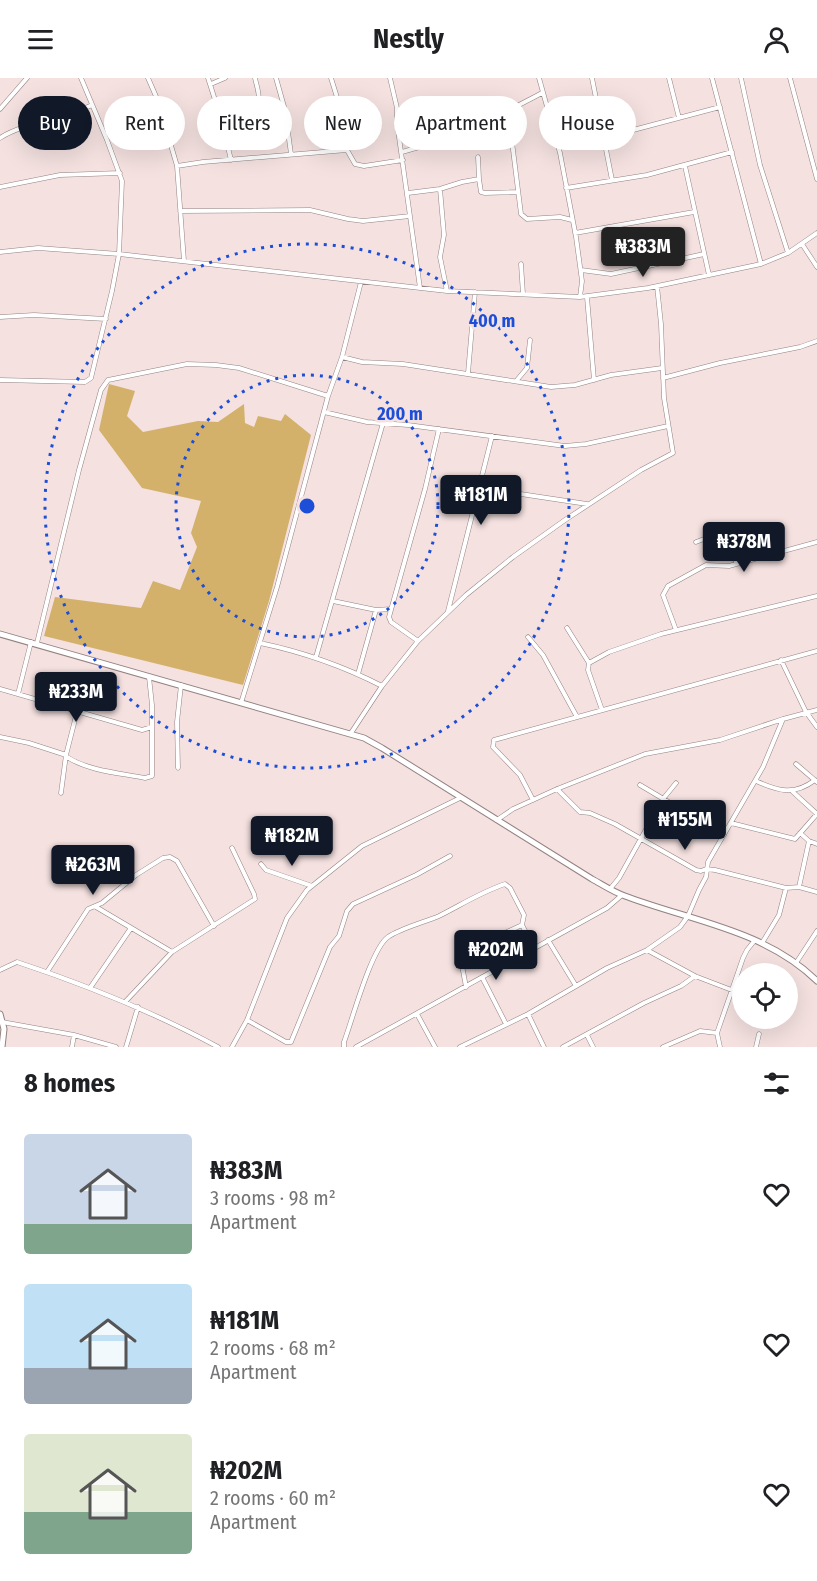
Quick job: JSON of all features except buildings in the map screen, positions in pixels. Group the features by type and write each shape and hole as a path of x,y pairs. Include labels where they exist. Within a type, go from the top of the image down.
{"main road":[{"path":"0,634 351,733 382,748 610,889 622,895 711,922 762,943 796,963"},
{"path":"798,965 817,981"},
{"path":"0,1014 4,1029 2,1047"}],"street":[{"path":"0,109 27,78"},
{"path":"81,78 88,96"},
{"path":"148,78 159,101 177,166 184,261"},
{"path":"208,78 214,96"},
{"path":"211,84 225,78"},
{"path":"255,78 258,96"},
{"path":"276,78 286,118 291,154"},
{"path":"331,78 337,96"},
{"path":"390,78 397,108 420,288"},
{"path":"539,78 560,153 575,233 581,270 580,297"},
{"path":"592,78 595,96"},
{"path":"669,78 679,118"},
{"path":"712,78 761,264"},
{"path":"741,78 760,165 788,253"},
{"path":"790,78 817,178"},
{"path":"527,100 542,93"},
{"path":"0,380 89,381 106,319 119,254 122,191 120,173 92,105"},
{"path":"636,129 720,107"},
{"path":"0,138 18,130"},
{"path":"229,150 231,160"},
{"path":"177,166 347,150 355,164 364,166 403,160"},
{"path":"402,152 409,150"},
{"path":"512,150 519,211 524,218 560,217 572,220"},
{"path":"606,150 612,180"},
{"path":"566,188 647,175 732,152"},
{"path":"478,157 479,179 483,193 517,192"},
{"path":"685,166 709,275"},
{"path":"0,187 60,174 120,173"},
{"path":"408,193 440,189 479,179"},
{"path":"440,189 444,235 440,257 447,291"},
{"path":"180,211 310,210 363,221 410,216"},
{"path":"575,233 694,212"},
{"path":"0,252 38,248 119,254 447,291 587,297 657,286 761,264 788,253 817,233"},
{"path":"802,244 817,267"},
{"path":"581,270 610,274 704,254"},
{"path":"521,264 523,294"},
{"path":"241,703 260,643 328,396 342,357 361,282"},
{"path":"351,733 382,686 418,641 448,612 513,557 588,504 641,470 672,454 662,368 662,324 657,286"},
{"path":"468,372 476,292"},
{"path":"587,297 594,380"},
{"path":"0,317 34,315 106,319"},
{"path":"516,380 527,368 530,340"},
{"path":"663,378 720,363 800,347 817,341"},
{"path":"342,357 362,362 403,364 468,372 551,387 662,368"},
{"path":"18,694 101,390 108,380 187,364 216,365 239,368 328,396"},
{"path":"324,412 367,422 572,446 668,426"},
{"path":"316,657 383,423"},
{"path":"418,641 391,622 389,617 425,489 439,429"},
{"path":"448,612 492,436"},
{"path":"514,493 588,504"},
{"path":"696,542 725,531 728,533 736,562"},
{"path":"676,630 663,595 668,586 706,565 729,566 736,562 817,542"},
{"path":"589,663 609,652 676,630 817,596"},
{"path":"333,601 376,610 391,609"},
{"path":"358,674 376,610"},
{"path":"567,628 589,663 588,670 602,710"},
{"path":"528,637 543,655 577,717"},
{"path":"260,643 316,657 382,686"},
{"path":"533,800 523,779 493,747 496,739 817,651"},
{"path":"781,660 806,712 817,727"},
{"path":"0,737 29,743 67,756 74,762 150,777 152,727 148,675"},
{"path":"178,768 177,722 181,685"},
{"path":"0,689 142,730 152,727"},
{"path":"496,820 513,809 557,789 645,754 720,740 817,710"},
{"path":"61,793 77,712"},
{"path":"460,1047 528,1014 607,968 647,950 680,927 688,916 706,877 706,869 724,834 764,767 783,719"},
{"path":"756,781 792,791 816,781 796,764"},
{"path":"610,889 619,878 663,799 676,783"},
{"path":"640,784 724,834"},
{"path":"557,789 580,812 590,813 615,824 701,871 706,869 786,888 799,887 817,892"},
{"path":"731,823 795,839 817,814 792,791"},
{"path":"232,1047 247,1020 286,918 312,886 362,846 460,798"},
{"path":"800,833 809,841 817,843"},
{"path":"799,887 809,841"},
{"path":"125,1002 172,952 255,899 232,848"},
{"path":"247,1020 286,1042 291,1042 330,947 339,936 347,911 353,904 416,875 450,856"},
{"path":"46,972 88,909 96,907 136,875 163,858 170,857 177,861 214,926"},
{"path":"261,864 266,870 312,886"},
{"path":"344,1047 366,978 388,937 441,915 487,890 505,884 510,888 524,915 522,925 534,948"},
{"path":"762,943 779,915 786,888"},
{"path":"356,1047 607,908 622,895"},
{"path":"96,907 172,952"},
{"path":"466,987 460,960 463,956 522,925"},
{"path":"90,988 131,928"},
{"path":"796,963 817,931"},
{"path":"548,940 576,987"},
{"path":"741,963 755,940"},
{"path":"647,950 695,976 732,989"},
{"path":"0,970 17,962 46,972 138,1007 218,1047"},
{"path":"563,1047 681,986 695,976"},
{"path":"482,977 506,1023"},
{"path":"720,1047 717,1033 732,992"},
{"path":"126,1047 138,1007"},
{"path":"417,1014 435,1047"},
{"path":"528,1014 544,1047"},
{"path":"2,1022 74,1035 116,1047"},
{"path":"664,1047 700,1031 717,1033"},
{"path":"756,1047 759,1034"},
{"path":"72,1047 74,1035"},
{"path":"587,1035 592,1047"}],"shaded area":[{"path":"109,384 135,391 127,416 143,432 198,421 218,422 244,404 245,423 254,427 258,416 281,421 285,414 311,435 269,601 243,685 44,636 55,597 141,608 153,581 180,590 197,547 191,533 201,501 142,488 99,430"}]}
